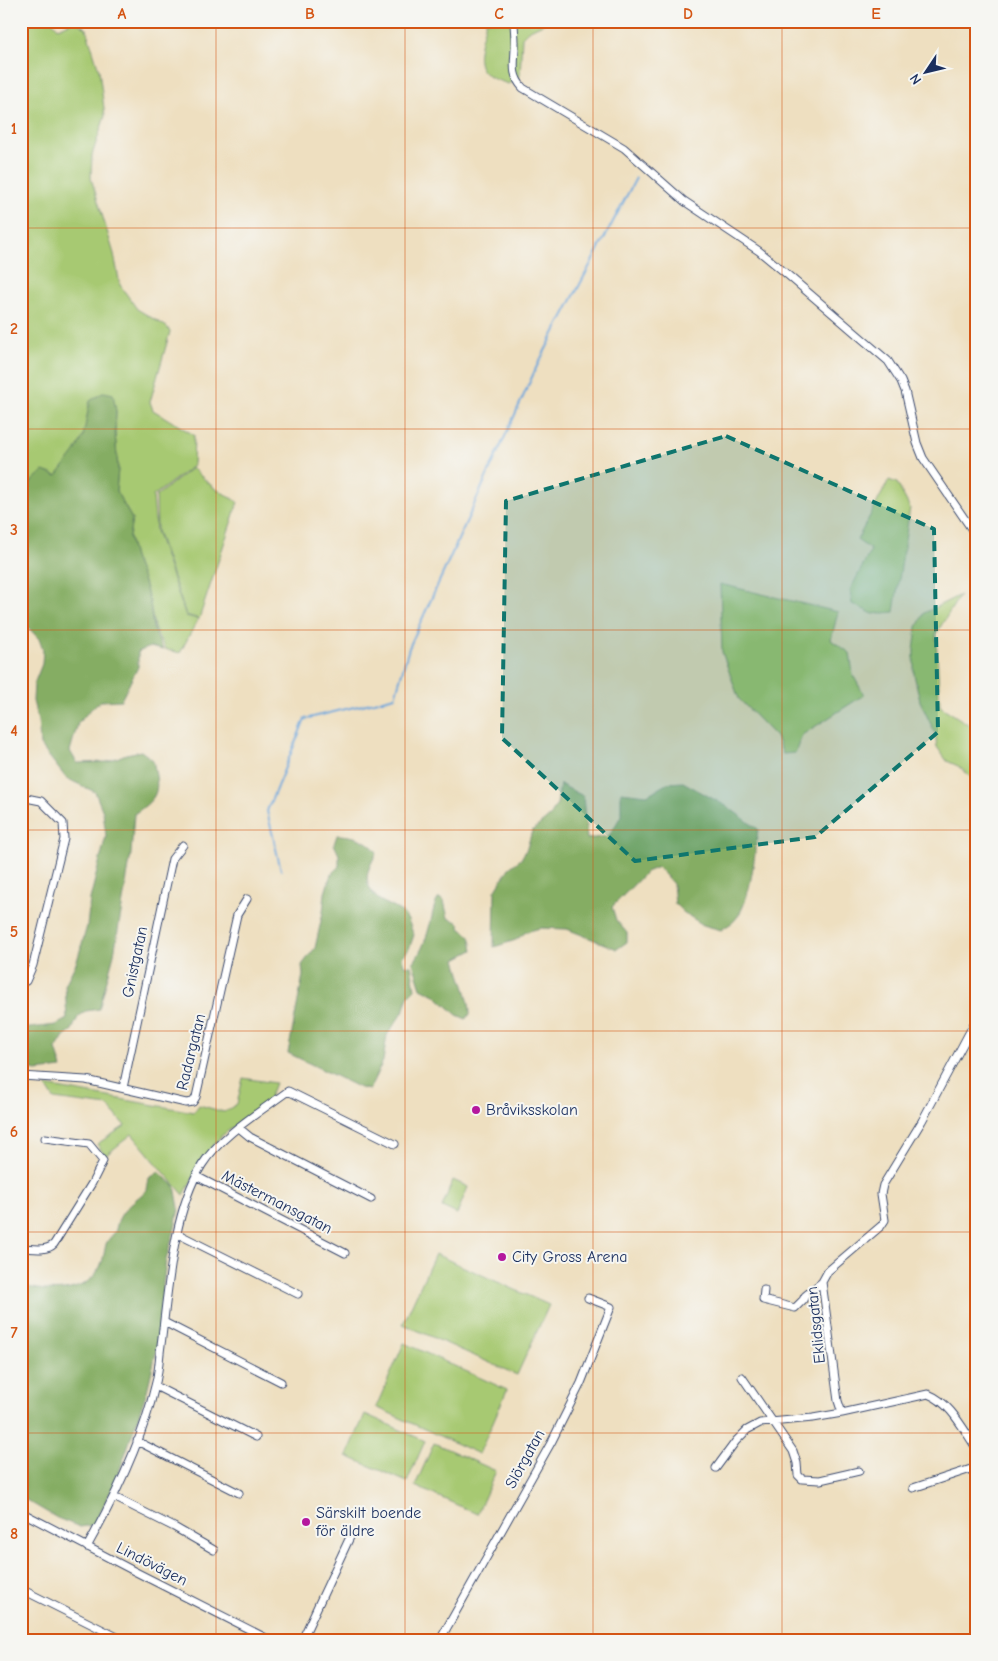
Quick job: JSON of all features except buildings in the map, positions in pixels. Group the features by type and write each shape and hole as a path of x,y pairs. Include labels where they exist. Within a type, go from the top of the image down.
{"street":[{"path":"514,21 516,43 514,72 518,83 523,88 624,148 684,201 759,251 888,361 905,391 917,443 923,458 977,537"},
{"path":"21,797 40,801 63,823 64,839 33,965 26,981 21,983"},
{"name":"Gnistgatan","path":"123,1088 172,859 183,845"},
{"name":"Radargatan","path":"21,1076 86,1080 186,1103 192,1102 196,1098 237,915 247,899"},
{"name":"Eklidsgatan","path":"842,1413 838,1401 822,1282 828,1271 881,1226 885,1220 881,1194 883,1184 922,1121 977,1018"},
{"name":"Mästermansgatan","path":"87,1547 114,1497 137,1441 156,1386 167,1292 186,1199 196,1176 213,1150 288,1091 395,1144"},
{"path":"239,1128 250,1137 371,1199"},
{"path":"21,1248 45,1249 50,1248 54,1244 92,1183 103,1161 89,1144 45,1138"},
{"name":"Mästermansgatan","path":"196,1176 346,1253"},
{"path":"178,1234 298,1294"},
{"path":"764,1290 763,1300 795,1308 805,1296 822,1282"},
{"name":"Slörgatan","path":"440,1640 552,1441 581,1383 610,1307 588,1298"},
{"path":"164,1322 281,1382"},
{"path":"742,1377 793,1451 798,1475 802,1479 820,1480 858,1471"},
{"path":"156,1386 256,1437"},
{"path":"716,1468 736,1440 760,1422 813,1418 928,1394 938,1398 950,1409 977,1449"},
{"path":"137,1441 239,1493"},
{"path":"914,1488 977,1467"},
{"path":"114,1497 174,1527 214,1550"},
{"name":"Lindövägen","path":"21,1512 270,1640"},
{"path":"302,1640 350,1537"},
{"path":"21,1589 123,1640"}],"highlighted area":[{"path":"726,436 934,529 938,732 815,837 635,861 502,738 506,501"}],"green space":[{"path":"21,21 52,21 58,28 74,21 86,28 99,70 105,116 92,155 91,178 114,254 120,285 137,309 167,327 170,332 150,402 153,410 194,435 193,466 153,496 156,531 186,616 198,619 180,653 165,649 154,628 150,603 134,558 129,537 132,519 116,491 118,469 115,433 116,411 90,401 84,437 76,453 57,476 31,482 21,500"},
{"path":"486,21 549,21 528,31 522,37 520,76 508,84 488,76 479,63 479,49"},
{"path":"104,392 113,394 116,411 115,433 118,469 116,491 132,519 129,537 134,558 150,603 153,628 163,650 150,647 138,652 138,667 121,700 101,701 91,709 78,723 70,751 77,763 107,762 126,754 141,751 153,760 157,786 149,802 134,814 131,854 114,954 99,1009 86,1011 78,1017 72,1030 64,1036 56,1049 62,1068 36,1071 21,1067 21,1029 56,1025 67,1019 65,985 77,961 87,926 90,899 106,836 103,812 95,792 66,778 40,745 38,721 33,701 34,684 42,664 43,650 39,639 26,625 24,604 21,602 21,500 31,482 43,471 57,476 75,452 83,437 90,401"},
{"path":"192,468 213,487 238,502 199,619 186,615 157,531 156,496"},
{"path":"889,480 897,483 910,508 894,612 873,614 852,604 850,590 871,550 857,540"},
{"path":"720,584 838,612 831,640 850,653 853,675 864,695 802,735 795,753 783,754 776,737 739,699 722,652"},
{"path":"960,595 936,634 940,706 977,730 977,783 958,766 947,761 937,747 935,733 920,701 914,674 917,627 924,613"},
{"path":"683,782 728,807 758,829 754,864 748,890 740,913 733,922 721,930 703,925 683,912 675,904 673,884 658,867 646,872 612,907 616,920 627,933 627,942 617,949 567,929 540,928 526,932 516,940 494,947 495,891 509,868 521,859 527,848 532,831 551,815 557,804 560,784 583,796 587,839 609,836 621,816 621,792 647,795 668,783"},
{"path":"337,835 359,839 369,844 377,852 367,876 369,887 378,899 399,910 404,915 409,921 414,935 409,949 402,957 404,965 411,966 415,989 408,996 403,1012 387,1035 383,1061 369,1090 360,1088 288,1053 303,975 302,965 315,948 325,893 330,877 339,866 339,855 334,844"},
{"path":"439,898 444,901 448,918 458,922 461,929 469,935 471,940 473,950 456,959 470,1007 470,1014 466,1019 457,1015 435,995 421,988 413,963 423,945 434,907"},
{"path":"243,1078 275,1083 268,1101 220,1137 202,1161 184,1195 132,1134 105,1156 97,1144 125,1126 108,1106 54,1099 46,1086 194,1112 199,1105 224,1112 237,1104"},
{"path":"159,1172 175,1186 179,1208 166,1260 157,1349 147,1391 116,1481 94,1525 80,1527 57,1518 21,1497 21,1285 43,1290 65,1290 76,1288 85,1283 100,1267 106,1244 115,1232 122,1213 147,1190 149,1178"},
{"path":"453,1180 468,1187 457,1214 442,1207"},
{"path":"435,1254 549,1305 517,1375 403,1324"},
{"path":"404,1343 507,1390 479,1454 376,1407"},
{"path":"365,1414 425,1441 407,1482 347,1456"},
{"path":"434,1443 496,1471 477,1514 415,1486"}],"waterway":[{"path":"281,870 267,811 305,719 395,697 409,648 537,366 636,178"}],"place":[{"name":"Bråviksskolan","path":"476,1110"},
{"name":"City Gross Arena","path":"502,1257"},
{"name":"Särskilt boende för äldre","path":"306,1522"}]}
